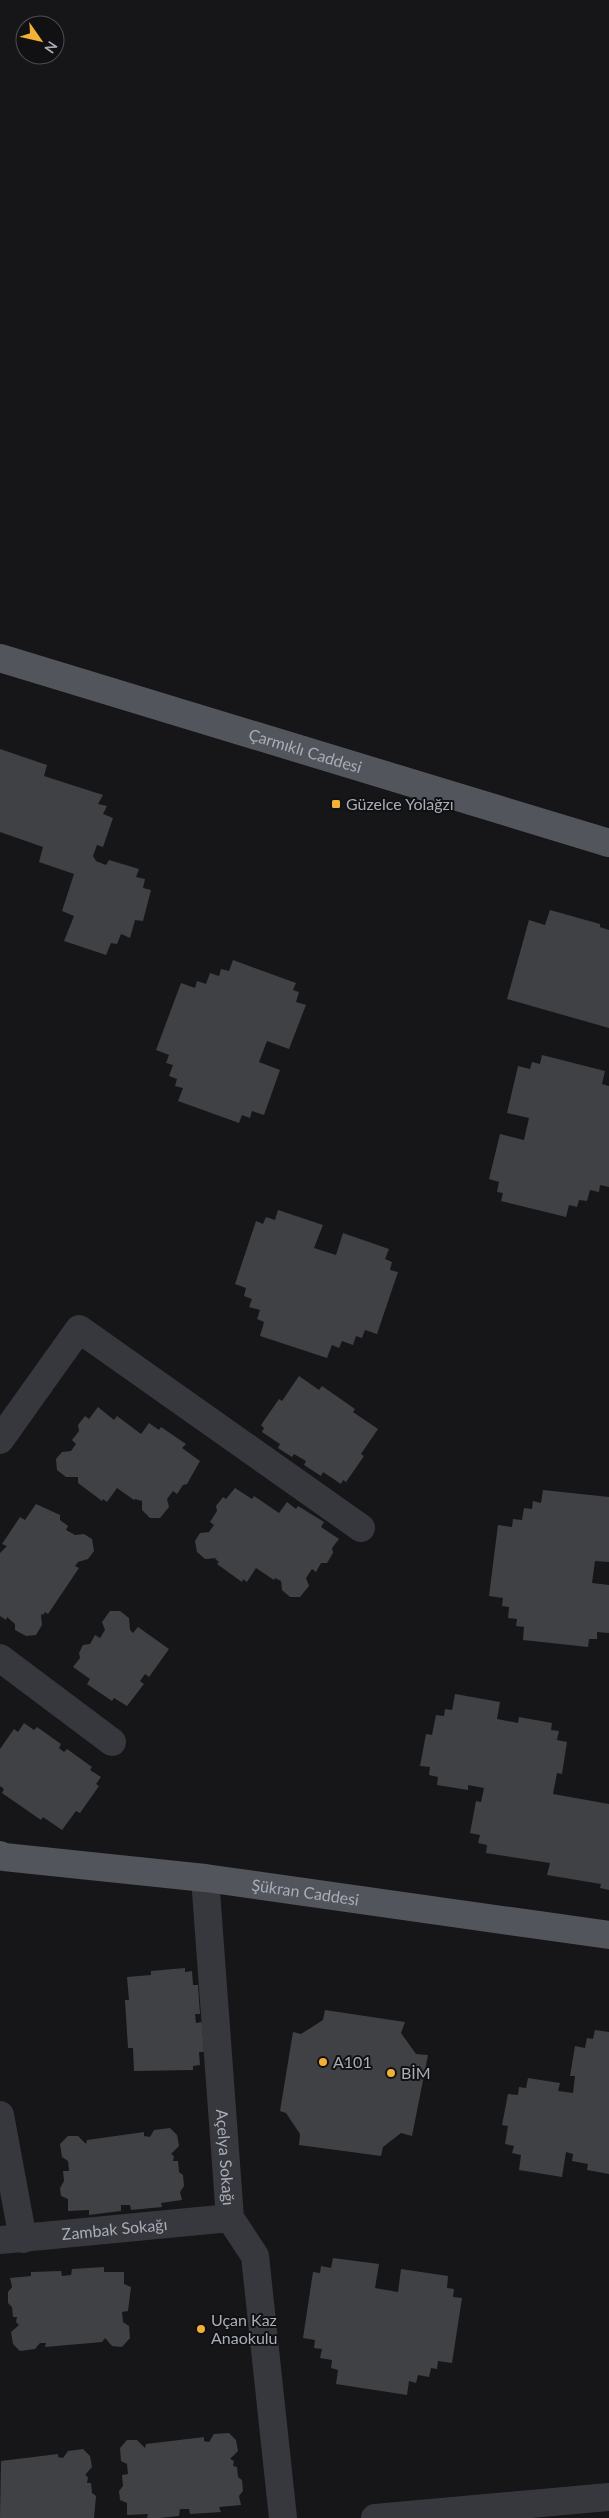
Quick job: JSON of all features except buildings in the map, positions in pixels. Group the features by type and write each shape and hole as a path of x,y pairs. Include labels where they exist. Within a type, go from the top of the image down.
{"main road":[{"name":"Çarmıklı Caddesi","path":"0,658 609,843"},
{"name":"Şükran Caddesi","path":"1,1858 205,1878 609,1935"}],"street":[{"path":"0,1440 79,1329 361,1528"},
{"path":"0,1658 112,1742"},
{"name":"Açelya Sokağı","path":"205,1878 230,2218 255,2256 283,2518"},
{"path":"0,2115 11,2240"},
{"name":"Zambak Sokağı","path":"11,2240 230,2218"},
{"path":"384,2518 609,2497"}],"place":[{"name":"Güzelce Yolağzı","path":"336,804"},
{"name":"A101","path":"323,2062"},
{"name":"BİM","path":"391,2073"},
{"name":"Uçan Kaz Anaokulu","path":"201,2329"}]}
